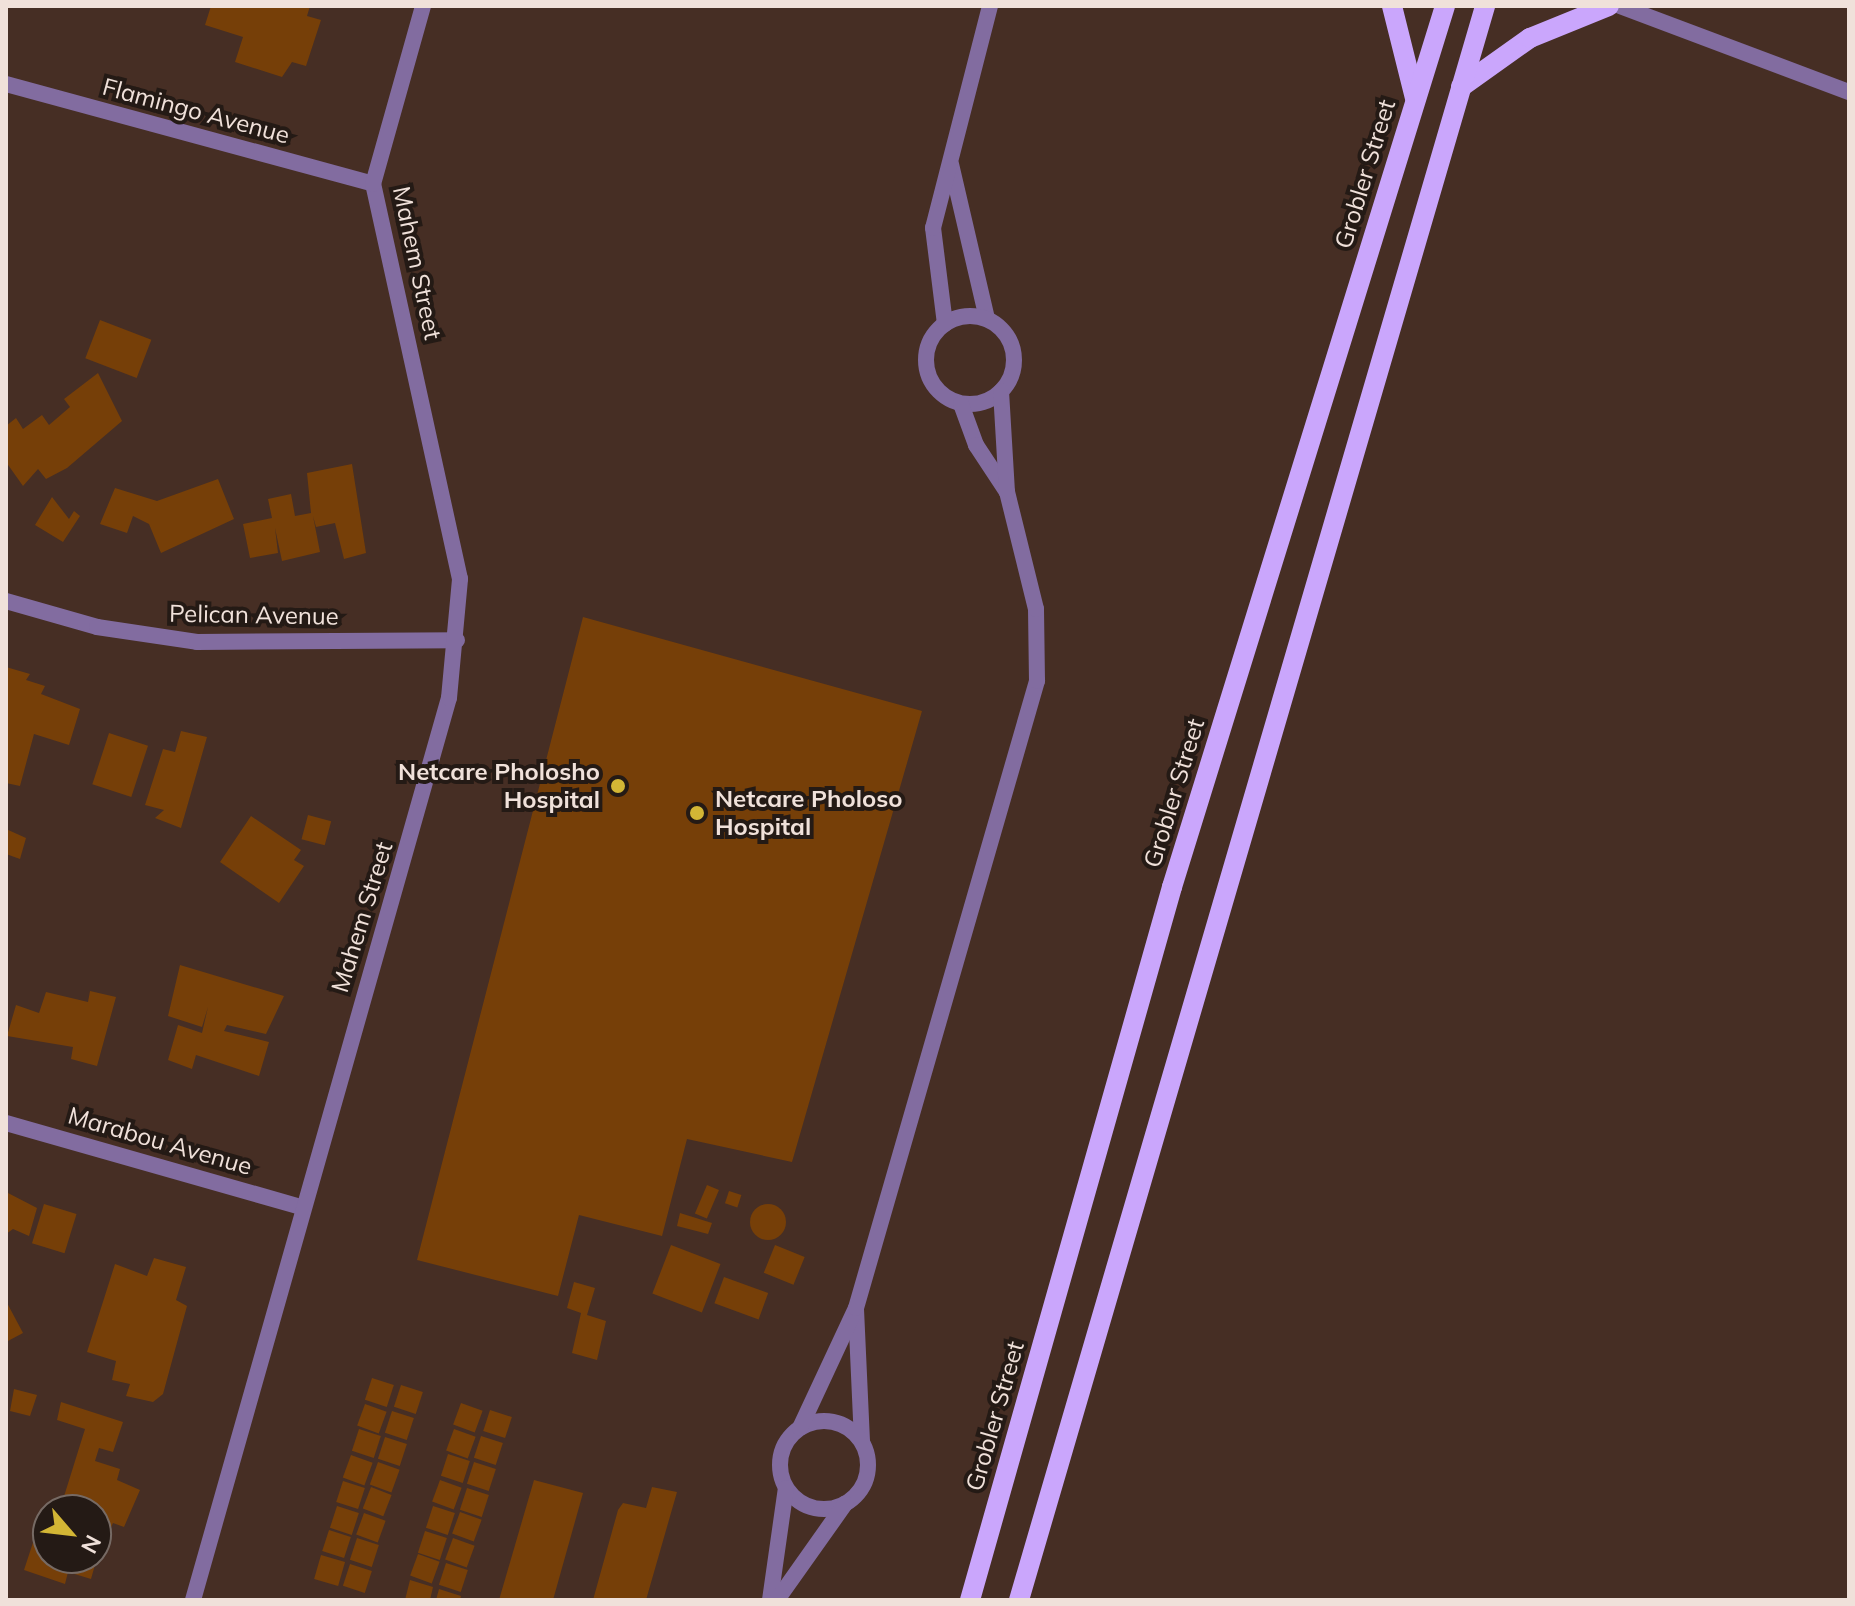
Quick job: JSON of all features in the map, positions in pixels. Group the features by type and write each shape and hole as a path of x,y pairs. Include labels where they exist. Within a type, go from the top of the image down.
{"main road":[{"path":"1392,6 1415,98"},
{"name":"Grobler Street","path":"970,1600 1172,887 1445,6"},
{"path":"1019,1600 1485,6"},
{"path":"1461,87 1530,38 1609,6"}],"street":[{"name":"Mahem Street","path":"193,1600 301,1207 437,750 457,640 460,579 451,529 373,184 423,6"},
{"path":"990,6 949,159 932,252 945,324 926,362 936,389 961,404 976,445 1007,492"},
{"path":"1620,6 1849,92"},
{"name":"Flamingo Avenue","path":"6,84 373,184"},
{"path":"770,1600 786,1488 782,1451 800,1428 856,1308 1037,681 1036,609 1007,492 1001,391 1014,352 987,319 949,159"},
{"path":"945,324 987,319"},
{"path":"961,404 1001,391"},
{"name":"Pelican Avenue","path":"6,601 97,627 197,642 457,640"},
{"name":"Marabou Avenue","path":"6,1123 301,1207"},
{"path":"777,1600 868,1470 862,1442 856,1308"},
{"path":"800,1428 841,1424 862,1442"},
{"path":"786,1488 812,1507 845,1504"}],"building":[{"path":"211,6 310,6 307,16 321,20 306,66 292,62 282,77 235,62 243,37 205,25"},
{"path":"100,320 151,340 137,378 85,358"},
{"path":"98,373 122,421 67,468 46,479 38,469 23,486 6,462 6,426 16,418 23,429 42,415 49,425 70,407 64,399"},
{"path":"352,464 366,553 344,559 335,523 316,527 313,516 320,552 282,561 275,528 278,553 250,558 243,524 272,518 268,499 291,494 295,516 311,513 307,473"},
{"path":"218,479 234,519 161,553 149,524 133,516 127,533 100,524 115,488 157,501"},
{"path":"52,497 69,519 74,511 80,516 63,542 35,525"},
{"path":"583,617 922,711 792,1162 687,1139 662,1236 579,1215 558,1296 417,1260"},
{"path":"6,667 30,674 26,680 45,686 41,694 80,709 69,745 34,734 20,786 6,783"},
{"path":"181,731 207,737 181,828 155,818 164,810 145,805 163,749 175,752"},
{"path":"109,733 148,746 131,797 92,784"},
{"path":"308,815 331,821 325,845 302,839"},
{"path":"251,816 301,850 294,860 304,866 279,903 220,862"},
{"path":"6,829 26,838 20,859 6,854"},
{"path":"180,965 284,996 266,1034 227,1025 224,1031 269,1042 259,1076 196,1055 192,1069 168,1060 178,1025 202,1033 208,1007 202,1027 168,1016"},
{"path":"90,991 116,997 97,1066 71,1059 73,1047 7,1036 16,1005 39,1013 46,992 88,1002"},
{"path":"707,1185 719,1190 707,1219 695,1214"},
{"path":"729,1191 741,1195 737,1207 725,1203"},
{"path":"8,1193 37,1208 29,1236 13,1229 6,1234"},
{"path":"44,1204 77,1214 65,1253 32,1243"},
{"path":"768,1204 781,1209 786,1222 781,1235 768,1240 755,1235 750,1222 755,1209"},
{"path":"680,1213 712,1223 708,1234 677,1226"},
{"path":"671,1245 720,1264 702,1313 652,1294"},
{"path":"775,1245 805,1257 793,1285 764,1273"},
{"path":"154,1258 186,1267 176,1300 187,1306 163,1394 153,1402 126,1396 130,1384 112,1380 116,1361 87,1352 115,1264 147,1276"},
{"path":"724,1277 768,1293 759,1319 714,1303"},
{"path":"574,1282 595,1288 587,1315 606,1321 597,1360 572,1353 581,1313 567,1308"},
{"path":"6,1301 23,1333 6,1342"},
{"path":"372,1378 394,1385 387,1407 365,1400"},
{"path":"401,1385 423,1392 416,1414 394,1407"},
{"path":"14,1389 37,1395 30,1416 10,1411"},
{"path":"61,1402 123,1422 113,1452 99,1448 95,1461 120,1469 117,1480 140,1490 124,1527 112,1525 112,1494 65,1494 85,1429 57,1420"},
{"path":"461,1403 483,1411 475,1432 453,1425"},
{"path":"365,1404 387,1412 379,1433 357,1426"},
{"path":"490,1410 512,1417 505,1438 483,1431"},
{"path":"392,1411 414,1418 407,1440 385,1433"},
{"path":"359,1429 381,1436 374,1458 352,1451"},
{"path":"454,1429 476,1437 468,1458 446,1451"},
{"path":"481,1436 503,1443 496,1465 474,1458"},
{"path":"385,1437 407,1444 400,1466 378,1459"},
{"path":"448,1454 470,1461 463,1483 441,1476"},
{"path":"351,1455 373,1463 364,1485 343,1478"},
{"path":"378,1462 400,1470 391,1492 370,1485"},
{"path":"474,1462 496,1469 489,1491 467,1484"},
{"path":"440,1480 462,1488 454,1509 432,1502"},
{"path":"534,1480 583,1493 553,1600 499,1600"},
{"path":"343,1481 365,1488 358,1509 336,1502"},
{"path":"371,1487 392,1495 383,1516 363,1508"},
{"path":"652,1487 677,1492 646,1600 593,1600 618,1510 623,1503 646,1508"},
{"path":"467,1488 489,1495 482,1517 460,1510"},
{"path":"337,1506 359,1513 352,1535 330,1528"},
{"path":"433,1506 455,1513 448,1535 426,1528"},
{"path":"460,1512 482,1520 474,1541 452,1534"},
{"path":"364,1513 386,1521 378,1542 356,1535"},
{"path":"329,1530 351,1537 344,1558 322,1551"},
{"path":"425,1531 447,1538 440,1560 418,1553"},
{"path":"357,1538 379,1545 372,1567 350,1560"},
{"path":"453,1538 475,1546 467,1567 445,1560"},
{"path":"32,1546 32,1573 24,1570"},
{"path":"418,1554 440,1562 432,1583 410,1576"},
{"path":"321,1555 345,1562 338,1586 314,1579"},
{"path":"446,1563 468,1570 461,1592 439,1585"},
{"path":"350,1564 372,1571 365,1593 343,1586"},
{"path":"36,1574 68,1574 65,1584"},
{"path":"75,1574 92,1574 91,1579"},
{"path":"410,1580 433,1587 430,1600 405,1600"},
{"path":"439,1589 461,1596 460,1600 436,1600"}],"place":[{"name":"Netcare Pholosho Hospital","path":"618,786"},
{"name":"Netcare Pholoso Hospital","path":"697,813"}]}
